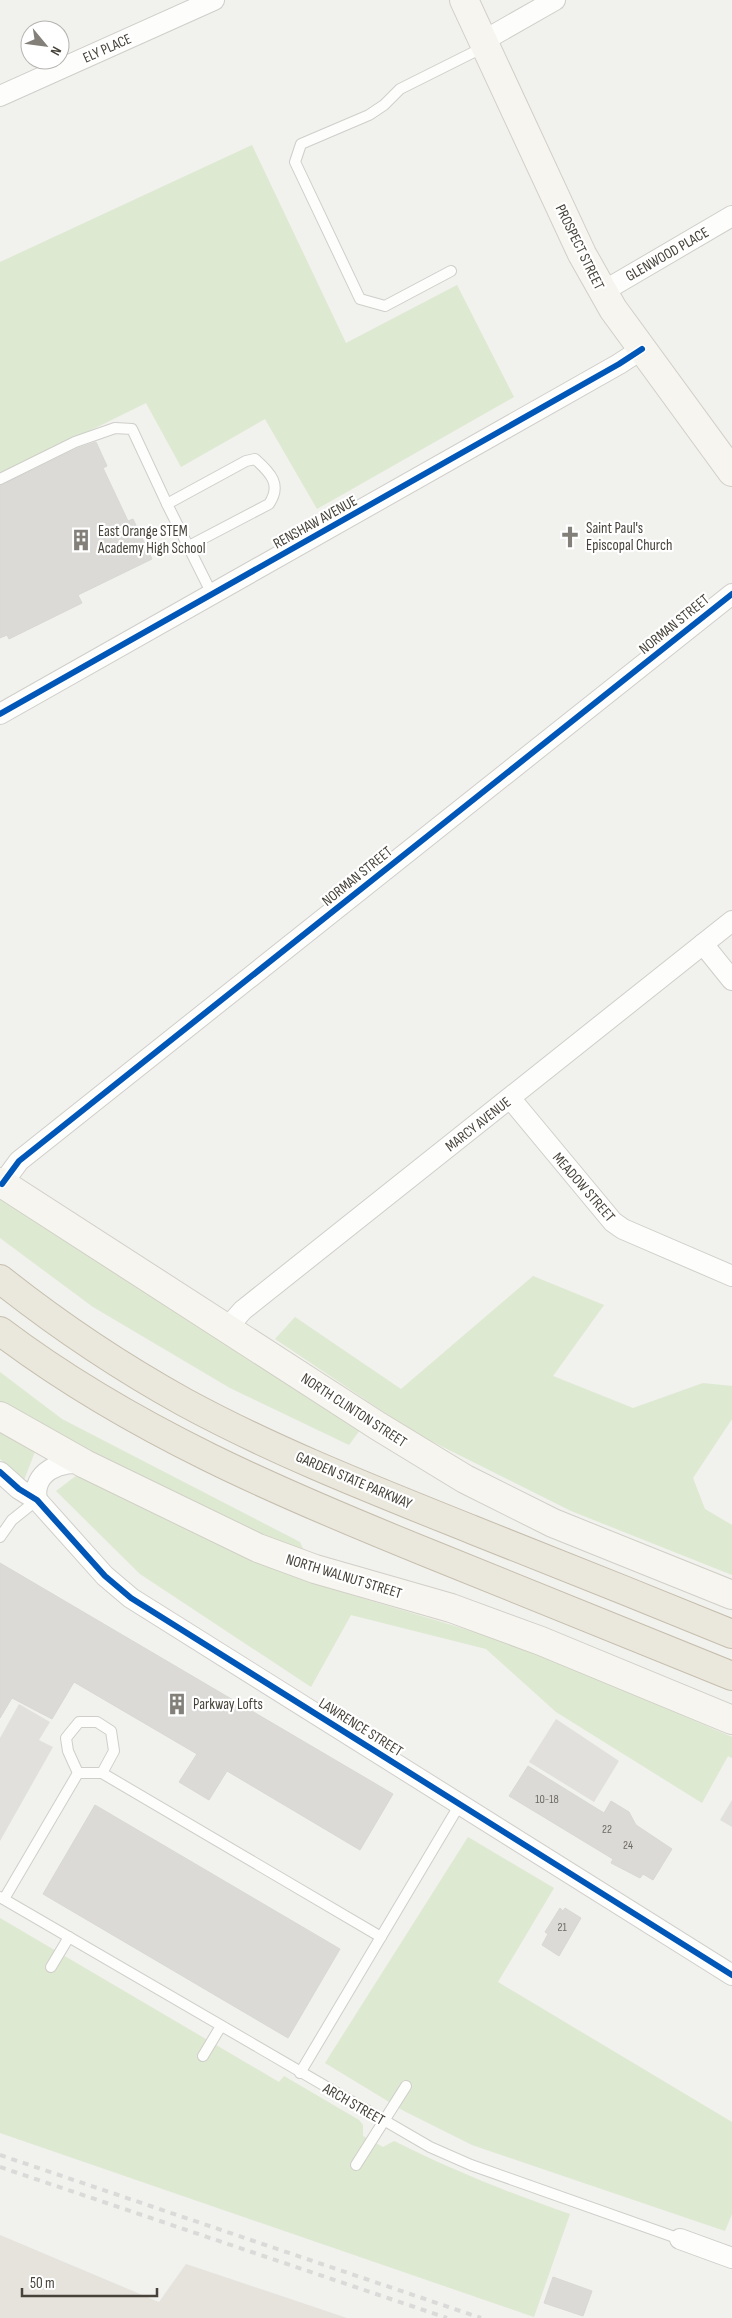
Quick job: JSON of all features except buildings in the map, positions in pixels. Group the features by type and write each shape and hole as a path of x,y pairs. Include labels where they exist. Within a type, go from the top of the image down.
{"highway":[{"name":"GARDEN STATE PARKWAY","path":"0,1279 89,1344 186,1403 245,1432 366,1486 732,1634"},
{"path":"0,1331 75,1384 186,1447 325,1511 732,1676"}],"main road":[{"name":"PROSPECT STREET","path":"464,0 582,254 602,292 732,472"},
{"name":"NORTH CLINTON STREET","path":"1,1183 226,1329 465,1479 553,1523 732,1595"},
{"name":"NORTH WALNUT STREET","path":"0,1416 86,1464 276,1556 356,1582 451,1608 540,1641 732,1720"}],"street":[{"name":"ELY PLACE","path":"0,96 214,0"},
{"path":"484,44 555,0"},
{"name":"GLENWOOD PLACE","path":"602,292 732,216"},
{"name":"RENSHAW AVENUE","path":"0,714 619,364 642,349"},
{"name":"NORMAN STREET","path":"1,1183 20,1161 732,594"},
{"name":"MARCY AVENUE","path":"226,1329 243,1310 732,921"},
{"path":"704,944 732,980"},
{"name":"MEADOW STREET","path":"510,1098 613,1222 623,1229 732,1276"},
{"path":"37,1500 38,1483 52,1467 66,1462 86,1464"},
{"name":"LAWRENCE STREET","path":"0,1472 19,1489 37,1500 104,1576 121,1591 732,1975"},
{"name":"ARCH STREET","path":"680,2239 732,2258"}],"lane":[{"path":"451,271 385,306 360,299 295,162 302,144 369,115 384,105 400,89 484,44"},
{"path":"0,479 74,442 115,428 132,429 187,547 212,594"},
{"path":"167,504 246,461 255,459 267,469 275,483 275,495 268,504 187,547"},
{"path":"0,1537 12,1520 37,1500"},
{"path":"78,1773 68,1751 66,1738 79,1722 97,1722 112,1731 114,1751 102,1773"},
{"path":"78,1773 102,1773 381,1937"},
{"path":"2,1898 78,1773"},
{"path":"300,2073 460,1804"},
{"name":"ARCH STREET","path":"2,1898 430,2147 471,2165 680,2239"},
{"path":"51,1967 69,1937"},
{"path":"203,2056 220,2026"},
{"path":"356,2166 406,2086"}],"shaded area":[{"path":"19,1704 50,1722 39,1740 53,1747 0,1841 0,1738"},
{"path":"556,1719 619,1761 594,1802 529,1762"},
{"path":"732,1800 732,1827 720,1820"},
{"path":"0,2235 159,2302 186,2264 347,2318 0,2318"}],"green space":[{"path":"252,145 346,343 457,285 514,397 317,509 265,419 181,467 146,403 0,475 0,262"},
{"path":"0,1195 360,1430 349,1445 230,1388 93,1307 0,1238"},
{"path":"533,1276 604,1305 553,1376 633,1408 703,1383 732,1386 732,1419 693,1478 705,1509 732,1525 732,1575 571,1511 415,1433 275,1339 295,1317 401,1389"},
{"path":"0,1372 62,1419 300,1542 308,1559 157,1486 0,1402"},
{"path":"0,1427 36,1449 24,1480 0,1459"},
{"path":"77,1475 177,1525 335,1590 525,1647 732,1737 732,1758 728,1756 702,1803 556,1712 486,1649 351,1615 311,1687 140,1574 56,1491"},
{"path":"468,1837 554,1888 498,1982 732,2122 732,2214 725,2231 472,2145 404,2111 325,2063"},
{"path":"0,1918 279,2082 284,2076 359,2120 363,2125 363,2136 383,2147 394,2141 437,2162 570,2214 534,2317 0,2133"}],"railway":[{"path":"0,2155 481,2318"},
{"path":"0,2167 447,2318"}],"cycle path":[{"path":"0,714 619,364 642,349"},
{"path":"2,1184 19,1161 732,594"},
{"path":"0,1472 19,1489 37,1500 105,1576 131,1598 732,1975"}],"place":[{"name":"Saint Paul's Episcopal Church","path":"570,537"},
{"name":"East Orange STEM Academy High School","path":"81,540"},
{"name":"Parkway Lofts","path":"177,1704"}]}
